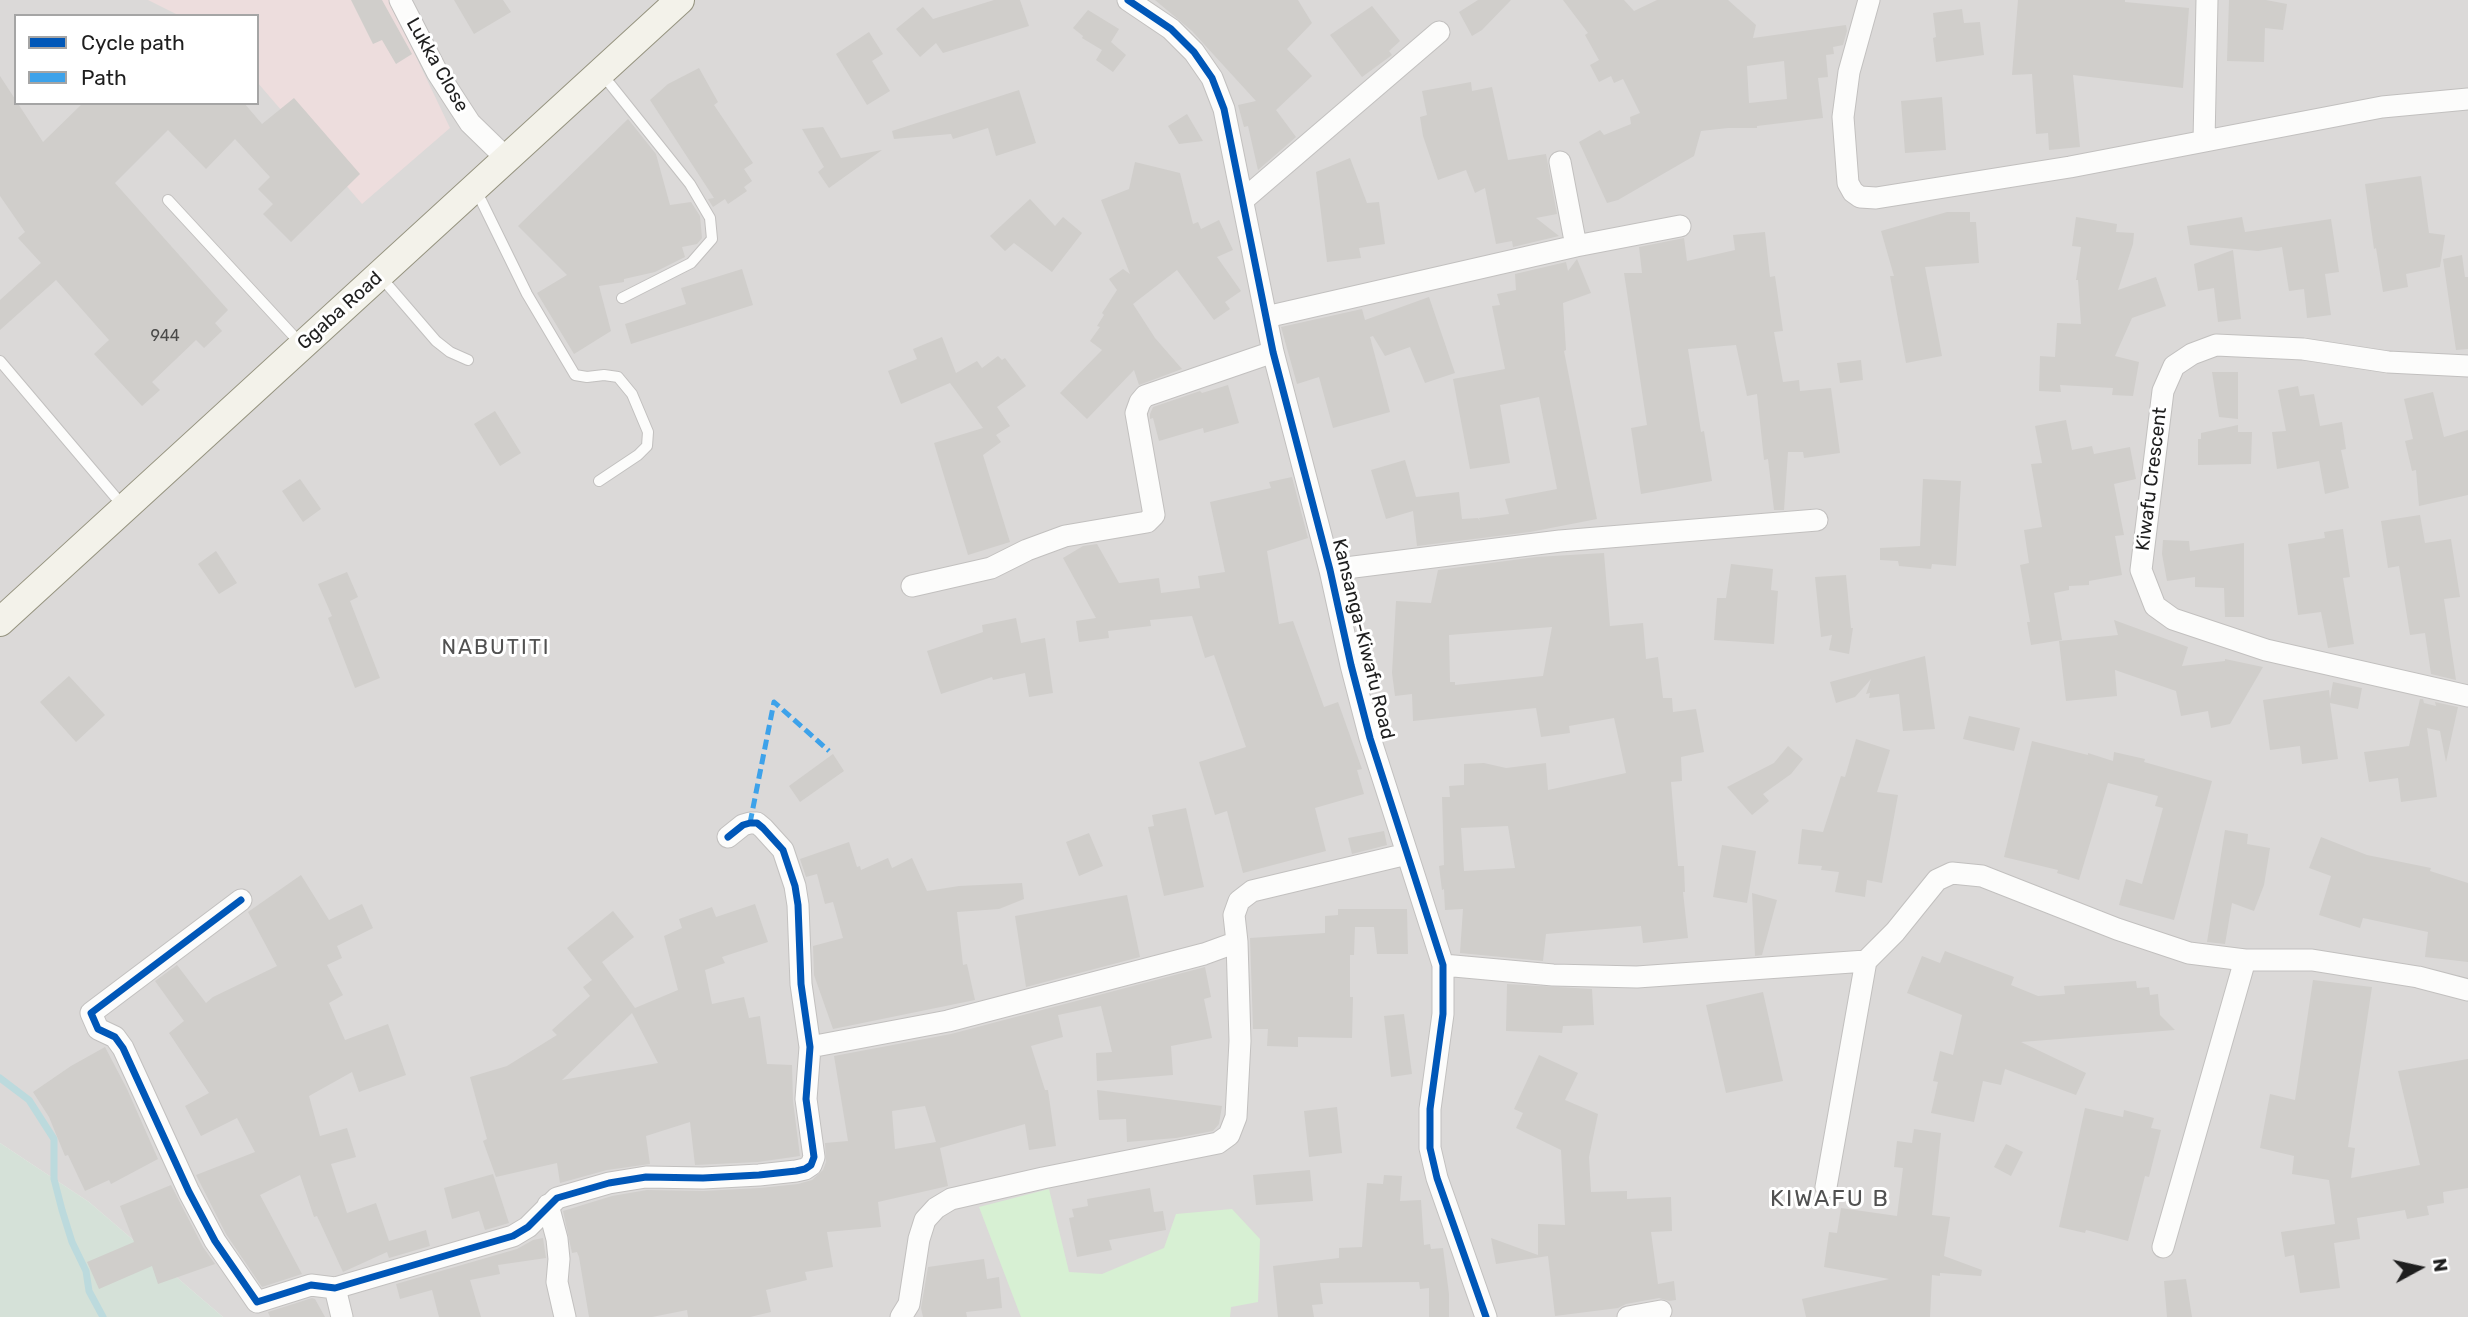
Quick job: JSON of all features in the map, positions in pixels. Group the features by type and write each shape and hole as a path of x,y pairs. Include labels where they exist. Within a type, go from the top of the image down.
{"main road":[{"name":"Ggaba Road","path":"0,622 680,0"}],"street":[{"name":"Lukka Close","path":"400,0 437,72 470,123 506,159"},
{"name":"Kansanga-Kiwafu Road","path":"1128,0 1171,29 1194,52 1212,78 1224,109 1273,352 1330,570 1350,665 1443,965 1443,1014 1430,1109 1430,1148 1437,1178 1486,1317"},
{"path":"1869,0 1849,72 1843,117 1848,183 1860,197 1876,198 2070,167 2382,107 2468,99"},
{"path":"2204,141 2207,0"},
{"path":"1243,200 1439,32"},
{"path":"1560,162 1576,246"},
{"path":"1266,317 1576,246 1680,226"},
{"name":"Kiwafu Crescent","path":"2468,366 2388,362 2303,349 2216,345 2192,354 2174,366 2163,391 2141,570 2155,606 2173,620 2266,650 2468,696"},
{"path":"912,586 991,568 1027,550 1065,537 1147,523 1154,514 1136,413 1140,402 1145,396 1273,352"},
{"path":"1330,570 1560,541 1817,520"},
{"path":"241,900 91,1013 98,1029 115,1037 123,1048 189,1192 215,1241 257,1302 311,1285 335,1288 513,1236 528,1227 557,1198 570,1194 646,1177 759,1175 805,1169 811,1165 814,1157 806,1099 810,1047 801,984 798,905 790,866 774,838 757,823 743,825 728,837"},
{"path":"901,1317 909,1304 919,1239 925,1220 936,1208 951,1199 1218,1143 1229,1135 1236,1117 1239,1054 1234,915 1239,901 1252,891 1407,854"},
{"path":"1826,1187 1866,961 1895,932 1937,880 1952,873 1982,876 2117,929 2189,953 2245,960 2312,960 2418,977 2468,990"},
{"path":"810,1047 973,1015 1203,954 1237,942"},
{"path":"2163,1247 2245,960"},
{"path":"1443,965 1553,975 1637,977 1866,961"},
{"path":"548,1205 558,1239 557,1282 565,1317"},
{"path":"335,1288 342,1317"},
{"path":"1628,1317 1661,1311"}],"lane":[{"path":"600,72 690,184 710,218 712,239 691,263 622,298"},
{"path":"474,187 527,294 575,375 618,377 632,394 648,432 647,446 599,481"},
{"path":"168,200 303,346"},
{"path":"380,275 436,341 450,352 468,360"},
{"path":"0,361 125,508"}],"shaded area":[{"path":"0,0 2468,0 2468,1317 223,1317 89,1202 0,1143"},
{"path":"148,0 389,0 450,128 362,204 259,84 259,14 176,14"},
{"path":"0,1143 89,1202 223,1317 0,1317"}],"green space":[{"path":"1049,1189 1069,1272 1102,1274 1164,1248 1176,1214 1232,1209 1260,1239 1258,1302 1231,1307 1230,1317 1021,1317 979,1207"}],"building":[{"path":"351,0 382,0 412,54 396,64 382,40 373,44"},
{"path":"454,0 503,0 511,12 474,34"},
{"path":"994,0 1020,0 1029,26 943,53 936,43 920,57 896,29 923,7 933,19"},
{"path":"1155,0 1298,0 1312,23 1287,49 1312,76 1276,110 1296,137 1258,170 1248,126 1244,127 1238,105 1256,101 1192,31"},
{"path":"1478,0 1511,0 1482,30 1472,36 1459,12"},
{"path":"1563,0 1624,0 1634,11 1657,0 1728,0 1756,25 1753,38 1846,25 1847,31 1843,45 1833,47 1834,54 1826,55 1828,77 1818,78 1823,118 1757,128 1701,131 1694,156 1618,200 1607,203 1579,142 1600,130 1604,135 1631,124 1630,117 1640,113 1623,79 1614,83 1611,76 1599,82 1590,65 1599,60 1585,35 1588,33","holes":["1784,61 1787,99 1749,103 1747,66"]},
{"path":"2018,0 2125,0 2189,8 2183,88 2073,75 2080,147 2049,150 2048,133 2036,134 2032,74 2012,75"},
{"path":"2229,0 2266,0 2287,4 2283,30 2265,28 2264,62 2227,61"},
{"path":"1372,6 1400,41 1389,51 1392,55 1362,77 1330,35"},
{"path":"1962,9 1964,23 1980,22 1984,55 1936,62 1933,13"},
{"path":"1088,10 1119,29 1111,42 1126,55 1113,72 1096,60 1102,50 1082,38 1073,28"},
{"path":"869,32 883,54 872,61 890,91 867,105 836,54"},
{"path":"699,68 718,102 714,105 753,163 744,169 752,181 744,187 747,191 728,204 725,199 713,207 708,199 714,198 650,100 668,84"},
{"path":"0,76 14,97 14,105 19,105 43,142 81,105 246,105 262,124 294,98 360,174 291,242 263,214 273,204 258,189 270,177 235,139 206,169 168,130 115,183 228,310 215,323 222,331 204,348 196,340 152,382 160,390 142,406 94,354 109,340 56,280 0,330 0,300 41,263 18,238 25,232 0,196"},
{"path":"1471,82 1472,91 1492,87 1508,160 1546,154 1557,214 1536,218 1559,236 1513,247 1512,241 1496,244 1485,188 1475,193 1466,170 1438,180 1423,136 1420,117 1427,115 1422,91"},
{"path":"1019,90 1036,143 996,156 988,128 953,139 951,134 894,139 892,131"},
{"path":"1942,97 1946,150 1905,153 1901,101"},
{"path":"1187,114 1203,141 1179,144 1168,126"},
{"path":"628,119 656,154 670,205 691,202 700,216 702,238 697,244 682,247 685,257 655,272 624,279 624,282 599,286 611,331 574,354 537,293 567,275 518,226"},
{"path":"823,127 841,158 882,150 829,188 818,172 824,167 802,129"},
{"path":"1350,158 1367,203 1379,202 1385,244 1359,248 1361,258 1327,262 1316,172"},
{"path":"1135,162 1180,173 1193,224 1198,222 1201,229 1219,220 1233,250 1217,257 1241,291 1225,302 1230,309 1214,320 1177,270 1133,304 1155,338 1182,369 1139,385 1134,370 1087,419 1060,393 1102,350 1090,341 1100,327 1097,326 1104,315 1102,313 1117,290 1109,279 1123,269 1130,274 1101,200 1129,189"},
{"path":"2421,176 2429,233 2445,235 2440,267 2406,274 2408,287 2383,292 2365,184"},
{"path":"1030,199 1055,226 1063,217 1082,233 1052,272 1014,243 1005,251 990,236"},
{"path":"1947,212 1970,212 1970,222 1976,222 1979,263 1925,267 1942,356 1906,363 1890,276 1894,276 1881,231"},
{"path":"2076,217 2117,224 2116,232 2134,233 2118,290 2156,277 2166,306 2132,318 2115,356 2139,362 2133,396 2112,395 2113,388 2060,385 2061,392 2039,391 2040,356 2055,357 2057,323 2081,324 2076,280 2081,247 2072,246"},
{"path":"2242,217 2245,232 2331,219 2339,272 2325,274 2331,315 2307,318 2304,289 2289,291 2282,247 2258,251 2190,245 2187,226"},
{"path":"1765,232 1770,277 1775,276 1783,331 1774,332 1783,382 1799,380 1800,391 1831,388 1840,453 1804,458 1803,452 1788,452 1784,510 1774,510 1768,459 1764,460 1757,394 1747,396 1736,345 1688,349 1712,481 1641,494 1631,428 1647,425 1624,273 1642,273 1639,247 1684,238 1687,261 1735,250 1733,235"},
{"path":"2233,250 2241,319 2218,322 2214,288 2198,291 2194,264"},
{"path":"2462,255 2465,277 2468,277 2468,349 2456,350 2443,259"},
{"path":"1577,259 1591,293 1563,303 1564,351 1597,519 1530,532 1417,546 1413,511 1386,519 1371,470 1405,460 1416,497 1459,492 1462,519 1478,518 1480,521 1479,518 1509,514 1505,499 1557,489 1539,397 1500,405 1510,463 1470,469 1453,379 1505,369 1492,306 1500,305 1497,294 1516,290 1515,274 1566,262 1568,271"},
{"path":"742,269 753,305 631,344 625,324 686,304 681,288"},
{"path":"1429,297 1455,373 1425,383 1410,347 1385,356 1373,336 1370,337 1390,412 1333,428 1319,377 1297,384 1281,327 1362,309 1365,320"},
{"path":"942,337 956,373 977,361 982,368 998,356 1002,360 1005,358 1026,386 997,407 1010,426 996,435 1001,442 983,455 1010,542 968,555 934,443 983,428 950,383 901,404 888,371 917,359 913,349"},
{"path":"1861,360 1863,380 1840,383 1837,363"},
{"path":"2212,372 2238,372 2238,419 2219,417"},
{"path":"1228,385 1239,423 1204,433 1203,428 1159,441 1153,418 1150,419 1153,407 1200,391 1202,393"},
{"path":"2298,386 2300,396 2314,394 2320,426 2342,422 2346,449 2341,450 2349,488 2325,494 2319,461 2277,469 2272,432 2286,431 2278,390"},
{"path":"2433,392 2444,437 2468,430 2468,495 2419,506 2416,470 2412,471 2405,441 2413,439 2404,399"},
{"path":"495,411 521,453 500,466 474,424"},
{"path":"2066,420 2072,450 2092,446 2094,454 2130,447 2136,479 2114,484 2124,535 2115,536 2122,575 2089,581 2089,585 2069,586 2069,590 2054,593 2062,640 2031,645 2027,622 2030,622 2020,565 2029,563 2024,530 2042,527 2031,464 2042,463 2035,426"},
{"path":"2238,425 2238,432 2252,432 2251,464 2198,465 2198,439 2201,439 2201,433"},
{"path":"1292,477 1308,538 1267,551 1279,624 1293,621 1324,707 1338,702 1362,769 1357,770 1364,794 1315,808 1326,851 1243,873 1227,811 1215,815 1199,762 1246,747 1214,655 1205,658 1192,616 1150,620 1151,626 1108,631 1109,638 1079,642 1076,621 1096,618 1063,558 1083,546 1097,544 1119,583 1159,578 1161,593 1200,588 1198,576 1225,572 1210,502 1271,488 1269,482"},
{"path":"300,479 321,509 303,522 282,491"},
{"path":"1923,479 1961,481 1956,566 1932,564 1931,569 1899,566 1898,561 1880,560 1880,548 1920,546"},
{"path":"2420,515 2425,543 2451,539 2460,597 2444,599 2456,680 2431,674 2425,633 2410,635 2399,566 2388,568 2381,521"},
{"path":"2343,529 2350,577 2343,578 2354,644 2328,648 2321,612 2298,615 2288,544 2325,538 2324,532"},
{"path":"2163,540 2189,541 2190,551 2244,543 2244,617 2225,617 2224,588 2195,587 2195,577 2167,581 2162,554"},
{"path":"216,551 237,583 219,594 198,564"},
{"path":"1604,553 1610,626 1643,623 1646,659 1658,657 1663,698 1672,698 1673,712 1696,709 1704,752 1681,757 1682,781 1671,782 1678,866 1684,866 1683,892 1688,938 1643,943 1641,926 1546,934 1543,961 1460,953 1463,909 1445,910 1439,866 1444,865 1442,797 1450,797 1449,786 1464,785 1464,764 1484,763 1506,768 1546,763 1548,790 1626,773 1614,718 1569,726 1570,733 1541,737 1536,708 1413,721 1412,694 1395,696 1392,673 1396,601 1431,603 1438,570 1536,557","holes":["1552,627 1543,676 1455,685 1455,682 1450,682 1449,635","1508,826 1515,868 1464,871 1461,828"]},
{"path":"1731,564 1773,569 1771,590 1778,591 1774,644 1714,640 1717,598 1726,598"},
{"path":"347,572 358,597 350,601 380,678 355,688 328,618 332,616 318,584"},
{"path":"1846,575 1853,628 1849,654 1829,650 1832,635 1821,637 1815,577"},
{"path":"1016,618 1021,643 1045,638 1053,693 1029,697 1025,673 993,680 992,677 941,694 927,651 983,632 982,625"},
{"path":"2114,620 2188,647 2182,666 2225,659 2263,667 2230,724 2211,728 2208,711 2181,716 2176,691 2115,670 2117,696 2066,701 2059,641 2118,635"},
{"path":"1925,656 1935,729 1903,731 1899,694 1869,698 1870,693 1866,694 1871,679 1855,697 1836,703 1830,682"},
{"path":"69,676 105,715 76,742 40,702"},
{"path":"2333,682 2362,688 2358,709 2330,703 2338,759 2302,764 2300,746 2270,750 2263,700 2329,690 2330,699"},
{"path":"2420,699 2436,706 2435,702 2458,707 2446,762 2440,731 2427,728 2437,797 2401,802 2398,778 2369,782 2364,752 2409,746"},
{"path":"1969,716 2020,728 2014,751 1963,739"},
{"path":"1856,739 1890,750 1877,792 1898,795 1882,883 1867,880 1865,897 1835,892 1839,872 1821,870 1822,866 1798,864 1802,829 1823,832 1841,776 1845,777"},
{"path":"2032,741 2113,761 2114,752 2212,781 2174,920 2119,905 2126,879 2142,884 2163,808 2155,806 2158,796 2108,783 2079,880 2057,873 2058,870 2004,857"},
{"path":"1788,746 1803,759 1791,774 1763,794 1769,801 1752,815 1727,787 1774,763"},
{"path":"833,754 844,771 800,802 789,786"},
{"path":"1186,808 1204,887 1164,896 1148,827 1154,826 1152,815"},
{"path":"2225,830 2248,834 2247,844 2270,848 2264,885 2254,911 2232,903 2225,944 2207,942"},
{"path":"1384,831 1387,845 1352,854 1348,838"},
{"path":"1089,833 1103,866 1079,876 1066,842"},
{"path":"2321,837 2367,855 2431,868 2430,871 2468,883 2468,962 2425,957 2428,932 2363,918 2360,928 2319,915 2331,876 2309,868"},
{"path":"849,842 857,867 860,866 861,870 888,858 892,868 912,858 927,891 959,886 1022,883 1024,899 999,909 957,912 963,965 967,964 975,1000 833,1029 814,975 813,946 843,938 833,902 825,904 817,874 806,877 800,859"},
{"path":"1722,845 1756,851 1747,903 1713,897"},
{"path":"301,875 329,920 362,904 373,928 337,946 342,958 327,965 343,995 329,1003 345,1040 388,1024 406,1075 359,1092 352,1072 309,1096 320,1136 347,1128 356,1157 331,1164 347,1213 376,1203 389,1241 426,1230 430,1246 389,1258 387,1252 343,1272 317,1216 314,1217 300,1175 260,1195 302,1274 262,1287 226,1234 196,1175 255,1152 237,1118 201,1136 185,1106 209,1093 169,1033 184,1021 155,981 177,965 206,1003 277,966 248,912"},
{"path":"1752,893 1777,900 1762,955 1755,956"},
{"path":"1127,895 1140,957 1026,987 1015,916"},
{"path":"755,904 768,942 722,957 725,963 705,970 712,1004 744,997 749,1018 760,1016 767,1064 792,1065 793,1101 800,1156 758,1162 695,1165 690,1122 646,1136 650,1164 607,1170 560,1183 557,1163 496,1177 483,1141 487,1139 470,1077 507,1066 557,1035 552,1030 590,996 583,987 592,980 567,948 613,911 634,937 602,962 635,1008 678,990 664,936 682,928 679,919 712,907 716,917","holes":["632,1013 658,1063 562,1080"]},
{"path":"1338,909 1407,909 1408,954 1377,954 1374,927 1355,927 1354,955 1350,955 1352,1038 1298,1037 1298,1047 1267,1046 1268,1029 1253,1029 1250,938 1325,933 1325,916 1338,915"},
{"path":"1945,951 2014,977 2011,985 2038,996 2065,994 2064,986 2136,981 2137,988 2149,987 2150,995 2158,994 2160,1015 2175,1030 2021,1042 2086,1073 2076,1095 2005,1069 2001,1085 1983,1081 1974,1122 1931,1113 1938,1082 1933,1081 1940,1051 1953,1055 1962,1015 1907,993 1922,956 1940,963"},
{"path":"1205,967 1211,997 1204,999 1212,1038 1171,1046 1173,1075 1097,1081 1096,1053 1112,1052 1101,1006 1058,1015 1063,1037 1031,1046 1045,1090 1048,1090 1056,1146 1029,1150 1025,1124 940,1148 948,1186 878,1202 881,1227 827,1232 833,1267 805,1272 807,1280 766,1290 771,1312 750,1317 688,1317 687,1310 652,1317 589,1317 579,1257 577,1252 572,1253 563,1211 612,1196 647,1190 760,1188 812,1180 823,1170 826,1162 825,1143 848,1141 834,1056 951,1034","holes":["925,1106 936,1142 895,1149 892,1111"]},
{"path":"2313,980 2372,987 2348,1147 2355,1148 2351,1178 2420,1165 2398,1071 2468,1059 2468,1188 2443,1192 2444,1203 2427,1206 2429,1215 2407,1219 2405,1210 2357,1218 2360,1239 2334,1243 2340,1288 2300,1293 2294,1255 2285,1257 2281,1232 2335,1224 2329,1180 2292,1174 2294,1156 2260,1148 2270,1094 2295,1100"},
{"path":"1507,984 1592,989 1594,1025 1563,1026 1562,1033 1506,1031"},
{"path":"1763,992 1783,1081 1726,1093 1706,1005"},
{"path":"1404,1014 1412,1074 1391,1077 1384,1016"},
{"path":"105,1047 158,1159 111,1184 109,1180 85,1191 68,1155 65,1156 49,1117 33,1092"},
{"path":"1539,1055 1578,1073 1565,1100 1598,1114 1589,1157 1591,1192 1627,1191 1627,1199 1671,1197 1672,1231 1651,1232 1658,1284 1674,1281 1676,1300 1659,1298 1618,1308 1555,1316 1548,1256 1496,1264 1491,1238 1538,1255 1538,1224 1565,1225 1561,1150 1516,1128 1523,1113 1514,1109"},
{"path":"1097,1090 1222,1106 1219,1124 1213,1131 1176,1138 1127,1142 1126,1119 1099,1120"},
{"path":"1337,1107 1342,1153 1309,1157 1304,1111"},
{"path":"2085,1108 2123,1117 2124,1110 2154,1118 2151,1128 2161,1130 2149,1177 2145,1176 2128,1241 2086,1230 2085,1233 2059,1227"},
{"path":"1914,1129 1941,1133 1932,1215 1950,1217 1944,1256 1982,1270 1981,1276 1940,1273 1940,1276 1932,1275 1930,1317 1806,1317 1802,1299 1889,1279 1824,1267 1829,1232 1837,1233 1841,1208 1897,1216 1903,1168 1894,1167 1897,1141 1912,1143"},
{"path":"2006,1144 2023,1152 2011,1176 1994,1167"},
{"path":"1310,1170 1313,1201 1256,1205 1253,1175"},
{"path":"493,1174 509,1223 485,1230 479,1211 452,1219 444,1188"},
{"path":"1384,1175 1402,1176 1400,1201 1421,1200 1424,1245 1430,1244 1431,1249 1443,1248 1449,1317 1429,1317 1429,1288 1420,1289 1419,1282 1320,1283 1323,1304 1312,1305 1314,1317 1278,1317 1273,1266 1339,1258 1339,1248 1362,1247 1367,1183 1383,1184"},
{"path":"171,1185 203,1247 215,1264 158,1284 152,1266 99,1289 87,1262 134,1242 120,1206"},
{"path":"1150,1188 1154,1212 1163,1211 1166,1230 1109,1240 1112,1250 1077,1257 1069,1218 1074,1217 1072,1209 1088,1206 1087,1199"},
{"path":"543,1238 546,1258 498,1265 500,1274 470,1280 481,1317 439,1317 432,1290 400,1299 396,1284 517,1249"},
{"path":"984,1259 987,1279 999,1277 1002,1308 966,1312 967,1317 923,1317 921,1308 928,1267"},
{"path":"2186,1279 2192,1317 2167,1317 2164,1281"},
{"path":"312,1298 325,1317 270,1317 268,1312"}],"waterway":[{"path":"0,1078 29,1100 54,1139 54,1179 62,1210 72,1242 86,1271 89,1291 103,1317"}],"marked path":[{"path":"750,823 774,702 829,751"}],"cycle path":[{"path":"1128,0 1171,29 1194,52 1212,78 1224,109 1273,352 1330,570 1351,665 1370,738 1443,965 1443,1014 1430,1109 1430,1148 1437,1178 1486,1317"},
{"path":"241,900 91,1013 98,1029 115,1037 123,1048 189,1192 215,1241 257,1302 311,1285 335,1288 513,1236 528,1227 557,1198 609,1183 646,1177 759,1175 796,1171 811,1165 814,1157 806,1099 810,1047 801,984 795,886 783,850 757,823 743,825 728,837"}],"district":[{"name":"NABUTITI","path":"496,648"},
{"name":"KIWAFU B","path":"1830,1199"}]}
